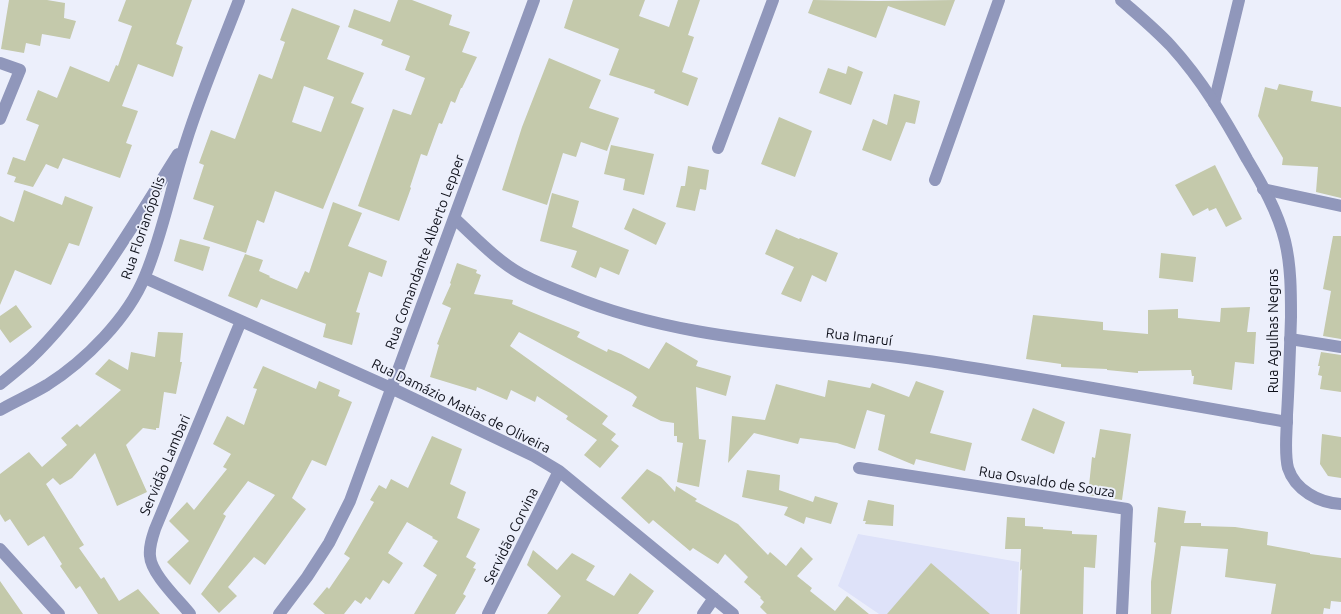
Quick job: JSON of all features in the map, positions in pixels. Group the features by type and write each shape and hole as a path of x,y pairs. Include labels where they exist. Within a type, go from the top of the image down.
{"street":[{"name":"Rua Florianópolis","path":"0,410 47,385 75,363 104,336 129,306 145,278 186,142 239,0"},
{"name":"Rua Comandante Alberto Lepper","path":"278,614 307,577 329,543 350,501 534,0"},
{"path":"718,148 773,0"},
{"path":"935,180 999,0"},
{"name":"Rua Agulhas Negras","path":"1120,0 1171,46 1194,73 1214,103 1263,189 1278,220 1285,241 1291,286 1287,422 1288,467 1292,477 1302,489 1316,498 1341,504"},
{"path":"1214,103 1239,0"},
{"path":"0,63 20,70 0,119"},
{"name":"Rua Florianópolis","path":"0,384 29,360 76,307 127,236 186,142"},
{"path":"1263,189 1341,206"},
{"name":"Rua Imaruí","path":"454,218 512,267 538,283 606,309 664,325 747,340 942,363 1287,422"},
{"name":"Rua Damázio Matias de Oliveira","path":"145,278 391,388 534,456 559,471 733,614"},
{"name":"Servidão Lambari","path":"190,614 156,572 150,558 150,544 242,321"},
{"path":"1290,339 1341,347"},
{"name":"Rua Osvaldo de Souza","path":"859,468 1127,509 1122,614"},
{"name":"Servidão Corvina","path":"488,614 559,471"},
{"path":"0,549 59,614"},
{"path":"703,614 714,598"}],"shaded area":[{"path":"858,534 1019,562 1017,614 879,614 838,586"}],"building":[{"path":"9,0 47,0 65,3 64,18 76,21 70,39 42,34 40,46 26,43 24,53 1,49"},
{"path":"126,0 192,0 176,44 183,47 173,77 138,64 122,106 138,111 126,143 132,145 120,178 63,158 58,169 46,164 33,187 14,182 16,177 7,174 13,157 25,161 39,125 26,120 38,90 57,98 70,66 109,82 116,65 118,66 132,26 118,21"},
{"path":"398,0 412,0 452,15 449,25 470,32 462,52 477,57 455,103 451,101 442,124 439,123 427,156 421,154 399,221 358,206 393,109 411,115 425,78 405,70 410,56 381,45 383,40 348,27 354,9 390,22"},
{"path":"573,0 645,0 639,16 669,27 678,0 700,0 688,35 694,37 682,72 698,78 688,106 654,93 655,90 609,75 619,49 564,28"},
{"path":"813,0 955,0 945,26 888,6 876,38 808,13"},
{"path":"292,8 340,26 327,59 364,73 351,103 364,108 323,209 275,191 264,223 257,220 246,253 203,239 214,206 193,199 204,165 199,163 211,130 235,139 259,74 272,79 285,42 280,40","holes":["304,86 334,97 321,132 292,122"]},
{"path":"549,58 601,80 589,108 619,118 607,151 581,142 576,157 563,153 547,205 502,190 522,127"},
{"path":"848,66 863,72 851,105 819,93 828,68 846,74"},
{"path":"1279,84 1313,91 1311,101 1341,107 1341,198 1316,192 1318,167 1282,165 1283,158 1258,116 1265,87 1277,90"},
{"path":"894,94 920,101 915,124 906,122 891,161 862,150 873,119 887,125"},
{"path":"779,117 812,131 795,177 761,164"},
{"path":"611,145 654,154 644,195 623,190 625,179 604,174"},
{"path":"1215,165 1242,219 1226,227 1216,208 1209,211 1208,208 1193,216 1175,185"},
{"path":"688,166 709,170 706,190 700,189 695,211 676,207 681,186 685,186"},
{"path":"24,190 62,205 65,196 93,207 79,246 69,243 51,285 15,270 0,305 0,216 14,222"},
{"path":"552,193 579,201 572,227 629,250 619,275 600,267 596,278 571,267 577,251 540,241"},
{"path":"333,202 362,213 348,246 387,261 382,277 369,272 356,312 360,313 352,345 323,337 326,324 261,299 257,308 228,296 245,254 263,260 259,271 297,289 305,271 309,273"},
{"path":"633,208 666,223 656,245 624,229"},
{"path":"776,229 838,253 826,282 812,275 801,302 781,294 794,267 765,254"},
{"path":"1333,236 1341,236 1341,339 1323,336 1331,291 1323,289"},
{"path":"180,239 210,247 203,271 174,261"},
{"path":"1161,253 1196,257 1193,282 1159,278"},
{"path":"457,263 477,270 476,273 481,275 474,294 513,300 512,304 580,332 577,337 607,352 608,349 621,354 649,369 666,342 698,361 696,366 731,376 726,396 696,387 699,439 706,440 699,487 677,482 683,443 677,442 677,436 674,436 674,423 661,421 632,406 637,397 632,393 519,332 510,346 608,416 602,424 616,434 611,440 619,446 600,468 584,455 597,440 566,419 568,416 537,396 535,402 511,390 507,400 477,387 476,391 430,377 439,345 437,344 451,308 442,304 451,284"},
{"path":"16,305 32,327 10,343 0,329 0,316"},
{"path":"1250,307 1247,332 1256,332 1254,364 1235,362 1232,390 1193,384 1194,376 1192,376 1191,370 1138,371 1138,373 1107,369 1061,367 1061,364 1026,359 1033,315 1103,322 1103,330 1148,334 1148,310 1178,309 1178,318 1220,322 1221,308"},
{"path":"158,332 183,333 180,362 182,362 176,394 164,392 159,428 156,428 156,430 143,428 126,445 147,492 117,506 95,453 72,478 60,485 53,478 46,484 84,545 79,548 101,579 104,577 119,601 138,589 160,614 98,614 80,586 76,589 60,566 62,564 44,536 28,546 10,519 5,522 0,514 0,474 29,452 42,467 67,445 61,438 77,424 80,427 121,390 95,374 109,359 128,370 131,352 155,357"},
{"path":"1321,352 1341,355 1341,392 1320,389 1322,376 1318,375 1320,366 1318,366"},
{"path":"263,366 316,389 319,381 340,390 338,396 352,402 326,466 312,460 292,498 306,509 265,565 254,557 228,587 237,596 219,613 201,594 275,495 248,481 223,514 226,516 190,585 167,562 189,541 169,521 187,502 194,510 227,469 223,467 231,454 213,444 227,416 244,425 257,389 253,388"},
{"path":"828,380 870,388 872,383 909,397 916,381 944,391 930,433 972,443 965,471 916,459 914,465 878,450 885,415 867,410 855,449 837,443 800,438 798,444 754,433 728,463 732,416 765,420 776,384 825,397"},
{"path":"1033,408 1065,422 1054,454 1021,440"},
{"path":"1100,429 1131,434 1122,500 1088,495 1092,457 1095,458"},
{"path":"1322,434 1341,437 1341,478 1328,476 1320,464"},
{"path":"432,436 462,449 450,484 466,492 457,518 480,529 466,557 476,563 473,568 476,569 463,594 466,596 455,614 414,614 437,575 423,566 438,541 407,522 388,553 403,563 389,584 383,580 370,600 366,597 361,604 355,600 344,614 325,614 313,604 327,587 329,589 350,558 344,554 374,502 370,500 379,485 386,489 391,479 408,488"},
{"path":"647,469 661,477 675,492 676,486 697,499 695,501 738,524 768,555 770,552 786,566 801,547 813,559 797,576 812,588 810,591 835,611 847,596 869,614 767,614 760,607 764,602 761,597 744,582 748,577 725,554 718,564 693,548 690,551 653,520 649,524 621,498"},
{"path":"747,470 780,475 779,490 813,502 815,496 838,503 831,524 806,517 804,524 784,515 788,507 742,497"},
{"path":"868,500 894,505 893,526 865,524 866,521 863,521"},
{"path":"1158,507 1186,511 1184,523 1201,523 1201,526 1235,527 1268,532 1267,545 1341,558 1341,602 1331,601 1330,609 1324,608 1323,614 1271,614 1276,584 1225,577 1228,549 1181,546 1171,614 1151,614 1151,582"},
{"path":"1007,517 1025,518 1025,526 1072,531 1072,534 1097,535 1095,568 1084,567 1083,614 1020,614 1021,549 1005,549"},
{"path":"533,550 557,570 572,553 595,566 586,580 614,596 630,573 654,591 638,614 547,614 561,596 527,565"},
{"path":"931,563 990,614 887,614"},
{"path":"0,581 23,614 0,614"}]}
